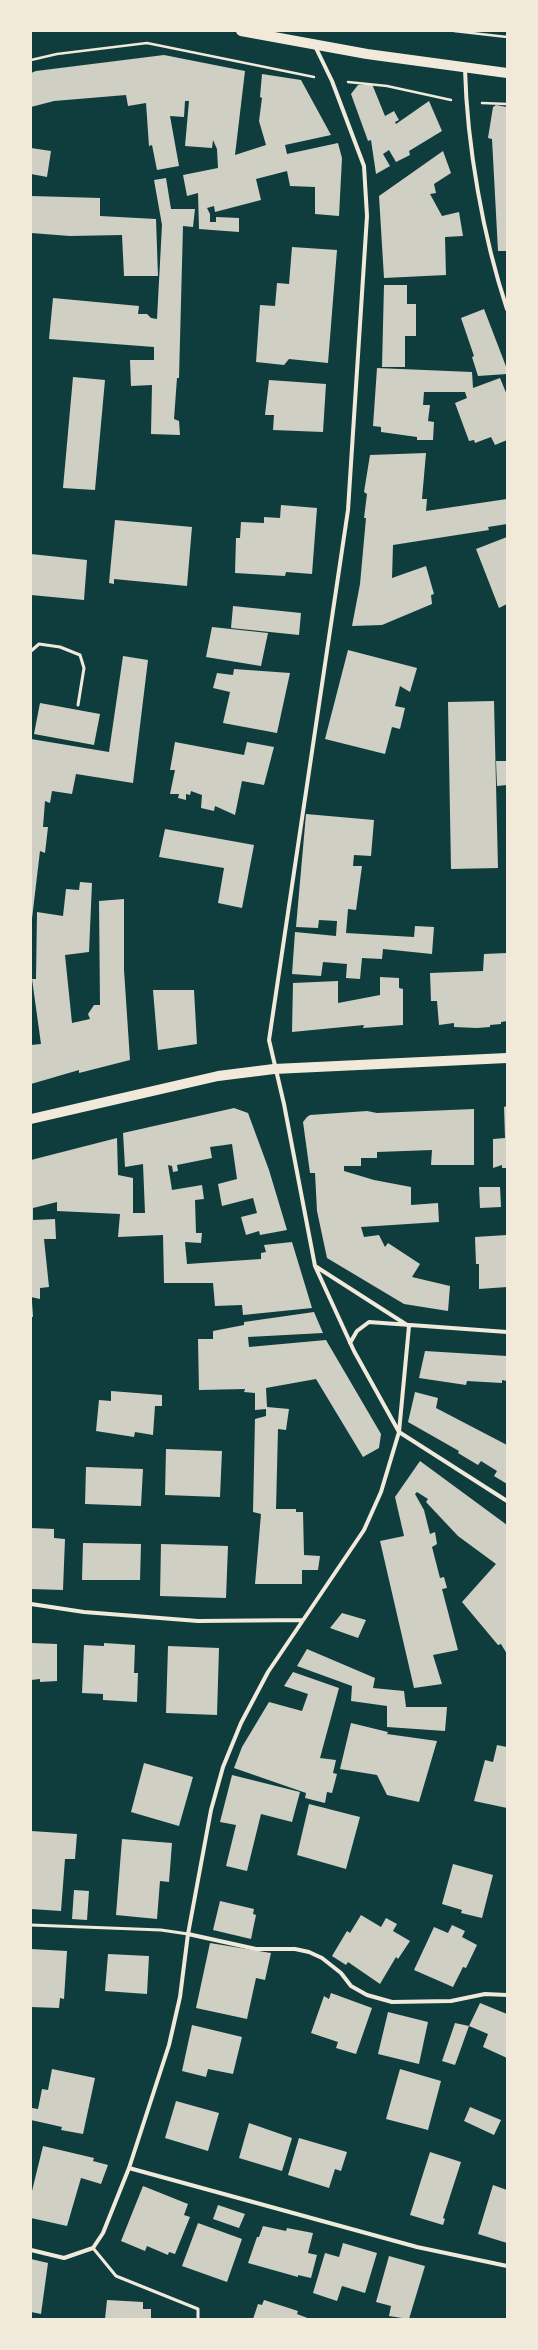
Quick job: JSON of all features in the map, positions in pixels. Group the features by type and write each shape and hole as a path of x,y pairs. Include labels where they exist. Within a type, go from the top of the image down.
{"main road":[{"path":"241,31 465,68 507,73"},
{"path":"31,1119 218,1076 274,1069 507,1058"}],"street":[{"path":"315,44 332,81 364,166 367,216 348,510 269,1040 274,1069 284,1104 315,1266 350,1343 399,1432 507,1501"},
{"path":"465,68 466,103 490,247 507,309"},
{"path":"315,1266 409,1326"},
{"path":"350,1343 357,1331 369,1322 507,1332"},
{"path":"31,2250 64,2258 93,2248 103,2233 129,2168 169,2045 180,1997 188,1934 211,1810 223,1767 241,1722 268,1672 364,1530 381,1492 399,1432 409,1326"},
{"path":"31,1604 84,1612 198,1621 303,1620"},
{"path":"188,1934 256,1949 295,1949 309,1952 328,1963 340,1973 351,1986 367,1995 392,2002 452,2001 485,1994 507,1996"},
{"path":"129,2168 417,2246 507,2266"}],"lane":[{"path":"31,651 39,644 60,647 80,656 84,668 78,704"},
{"path":"31,1925 161,1930 188,1934"},
{"path":"93,2248 116,2276 198,2310 198,2319"}],"path":[{"path":"454,31 507,37"},
{"path":"31,60 57,54 147,43 332,81 387,86 466,103 507,104"}],"building":[{"path":"164,55 245,71 235,155 266,145 259,121 262,98 260,97 262,74 301,80 331,135 285,145 287,154 338,143 342,158 339,216 315,214 315,187 290,186 287,171 256,179 261,200 215,212 214,206 207,208 210,214 210,222 216,222 216,217 239,218 239,232 199,229 198,193 187,196 183,175 218,168 217,149 213,140 212,148 185,146 189,101 185,101 184,117 170,116 179,166 157,170 152,145 149,146 146,103 128,106 126,95 54,101 31,107 31,73 36,71"},
{"path":"372,84 385,116 394,111 399,120 395,122 396,124 429,101 442,131 409,151 410,155 396,162 389,150 383,154 390,166 376,174 371,140 368,141 351,94 358,85"},
{"path":"496,105 507,107 507,251 498,251 492,139 488,138 493,107"},
{"path":"31,148 51,151 47,177 31,174"},
{"path":"443,151 451,173 434,184 436,193 430,194 442,216 459,212 463,236 445,237 446,275 384,278 379,196"},
{"path":"166,178 171,209 195,209 193,227 183,226 179,378 177,378 174,419 179,421 180,435 151,434 152,385 131,386 130,360 154,360 154,347 49,339 53,298 139,306 138,314 147,314 151,318 157,319 162,225 154,180"},
{"path":"31,196 100,198 100,216 156,219 158,276 124,276 122,235 70,236 31,233"},
{"path":"292,247 337,250 328,363 289,359 284,365 256,362 260,305 275,306 277,283 289,284"},
{"path":"384,285 407,285 407,304 416,304 416,336 405,336 405,367 382,367"},
{"path":"484,309 507,369 507,374 478,376 472,357 474,356 461,318"},
{"path":"377,368 472,372 473,388 500,378 507,395 507,440 495,445 491,437 475,443 474,440 469,441 455,403 467,398 465,392 424,392 423,405 430,405 428,421 434,422 433,440 417,440 417,437 381,432 381,427 373,426"},
{"path":"73,377 105,380 95,490 63,488"},
{"path":"269,380 326,384 323,432 273,430 274,415 265,415"},
{"path":"426,453 422,499 427,499 426,511 507,499 507,524 488,527 489,530 393,545 392,578 426,566 434,594 431,595 432,604 382,625 352,626 360,584 366,518 364,518 367,494 364,492 370,455"},
{"path":"281,505 317,508 312,574 286,572 285,576 235,573 236,538 240,538 241,522 264,523 264,517 280,518"},
{"path":"115,520 192,527 187,586 114,579 114,584 109,583"},
{"path":"507,537 507,604 499,608 476,549"},
{"path":"31,554 87,560 84,600 31,595"},
{"path":"233,606 301,613 299,635 231,628"},
{"path":"212,627 268,633 261,666 206,657"},
{"path":"348,650 417,668 410,692 400,686 395,706 405,708 400,729 392,727 385,754 325,739"},
{"path":"123,656 148,660 133,783 76,774 72,794 52,791 50,803 45,801 43,827 48,827 45,853 40,851 31,927 31,739 109,752"},
{"path":"234,669 290,673 277,733 223,723 230,692 213,688 217,673 233,675"},
{"path":"494,701 498,868 451,869 448,702"},
{"path":"40,703 100,714 94,745 34,734"},
{"path":"175,742 244,755 247,742 274,747 264,785 242,781 235,815 215,806 214,811 201,808 202,795 191,791 190,795 186,794 186,800 178,798 179,794 170,794 175,770 170,770"},
{"path":"496,761 507,761 507,785 497,786"},
{"path":"306,814 374,820 371,856 354,855 353,866 362,866 356,910 348,909 346,933 414,937 415,926 434,927 432,954 383,949 382,959 362,958 360,979 346,978 347,964 323,962 321,976 292,974 295,932 336,936 337,921 319,920 318,928 296,927"},
{"path":"165,829 254,845 242,908 218,903 224,868 159,857"},
{"path":"80,882 92,883 89,952 65,955 72,1023 90,1019 88,1014 94,1005 100,1005 99,901 124,899 124,970 130,1060 79,1073 79,1070 31,1084 31,1045 41,1044 32,979 36,979 37,912 63,916 66,889 79,890"},
{"path":"507,953 507,1021 501,1022 501,1024 490,1025 490,1027 477,1028 454,1027 454,1023 439,1025 437,1001 431,1001 430,973 483,971 484,954"},
{"path":"380,977 399,978 399,988 403,989 403,1025 363,1028 364,1025 292,1032 293,983 338,981 338,1003 380,995"},
{"path":"153,990 194,990 197,1044 158,1050"},
{"path":"507,1106 507,1168 502,1168 502,1165 493,1168 493,1139 505,1138 504,1107"},
{"path":"234,1108 248,1113 269,1170 287,1230 260,1235 259,1231 246,1235 241,1217 257,1213 253,1198 222,1206 218,1184 237,1179 232,1144 210,1147 212,1158 177,1165 178,1171 173,1172 172,1166 168,1165 172,1190 202,1185 204,1199 195,1200 196,1233 202,1233 201,1243 185,1242 187,1264 261,1259 261,1253 266,1252 264,1245 292,1242 312,1308 243,1315 242,1305 215,1306 213,1283 164,1283 163,1235 118,1237 120,1214 57,1211 57,1202 33,1208 33,1220 55,1219 56,1239 44,1239 49,1287 40,1288 40,1299 31,1297 31,1160 117,1138 118,1175 133,1178 133,1213 145,1213 143,1164 125,1167 123,1133"},
{"path":"474,1109 474,1165 431,1165 432,1150 377,1152 377,1158 361,1158 361,1166 344,1166 344,1171 374,1180 411,1187 411,1205 438,1203 439,1222 361,1227 364,1237 379,1235 385,1247 388,1243 420,1264 412,1277 450,1286 448,1311 404,1304 327,1258 317,1211 315,1173 310,1173 303,1122 307,1117 310,1115 367,1111 377,1113"},
{"path":"479,1187 500,1187 501,1207 480,1208"},
{"path":"507,1235 507,1287 479,1289 479,1264 476,1264 475,1237"},
{"path":"32,1302 33,1317 31,1317"},
{"path":"314,1312 323,1333 248,1337 249,1347 326,1340 381,1434 379,1448 363,1457 316,1379 266,1388 267,1407 289,1409 286,1430 278,1429 276,1509 296,1509 296,1512 303,1512 304,1555 320,1556 318,1570 302,1570 302,1584 255,1584 261,1514 253,1512 255,1419 266,1416 266,1409 255,1410 255,1393 244,1392 245,1389 199,1390 198,1339 213,1339 213,1331 244,1325 244,1322"},
{"path":"425,1351 507,1356 507,1381 502,1380 502,1383 467,1381 466,1385 419,1378"},
{"path":"111,1391 162,1395 162,1406 155,1406 153,1435 135,1432 134,1437 96,1431 99,1400 111,1401"},
{"path":"415,1392 438,1398 436,1408 507,1445 507,1484 494,1476 497,1471 481,1461 478,1465 458,1453 459,1451 408,1422"},
{"path":"166,1449 222,1451 220,1497 165,1495"},
{"path":"420,1461 507,1525 507,1654 501,1644 498,1645 462,1602 496,1564 458,1536 426,1502 428,1499 417,1492 415,1494 424,1510 430,1534 435,1532 437,1544 432,1547 440,1578 444,1577 447,1588 442,1589 458,1650 433,1655 442,1684 414,1688 380,1541 404,1536 395,1497"},
{"path":"86,1467 143,1469 141,1506 85,1504"},
{"path":"31,1528 54,1529 54,1538 65,1539 63,1590 31,1589"},
{"path":"83,1543 141,1544 140,1580 82,1580"},
{"path":"161,1544 228,1546 226,1598 160,1596"},
{"path":"342,1613 366,1620 358,1638 330,1628"},
{"path":"31,1643 57,1644 57,1681 40,1682 40,1679 31,1680"},
{"path":"104,1643 135,1645 134,1673 138,1673 137,1702 103,1700 103,1694 82,1693 84,1645 104,1646"},
{"path":"168,1646 219,1648 217,1715 166,1713"},
{"path":"307,1649 375,1678 373,1688 404,1691 406,1707 447,1707 445,1731 387,1727 387,1706 351,1701 352,1686 297,1666"},
{"path":"293,1672 339,1688 320,1758 336,1760 333,1773 337,1774 332,1793 327,1792 325,1803 305,1798 306,1793 234,1768 242,1747 269,1702 302,1711 308,1694 284,1686"},
{"path":"351,1723 388,1732 387,1734 437,1741 419,1802 387,1795 377,1775 340,1769"},
{"path":"497,1745 507,1747 507,1808 474,1801 485,1760 493,1762"},
{"path":"144,1763 193,1777 179,1826 131,1812"},
{"path":"232,1775 300,1792 292,1822 261,1814 247,1871 226,1866 236,1825 220,1822"},
{"path":"309,1804 360,1817 346,1869 297,1855"},
{"path":"31,1831 77,1834 75,1859 65,1859 61,1911 31,1909"},
{"path":"122,1839 172,1843 169,1882 160,1881 157,1919 116,1915"},
{"path":"453,1864 493,1875 482,1918 461,1913 462,1910 442,1904"},
{"path":"74,1890 89,1891 87,1920 72,1919"},
{"path":"220,1901 254,1909 253,1914 256,1915 251,1939 213,1930"},
{"path":"361,1915 381,1927 386,1918 397,1924 393,1931 410,1941 398,1959 396,1957 380,1984 348,1962 346,1965 332,1956 347,1931 350,1933"},
{"path":"452,1925 465,1931 462,1937 477,1945 466,1968 463,1967 453,1987 414,1970 434,1927 448,1933"},
{"path":"210,1943 271,1953 265,1980 256,1978 247,2019 196,2008"},
{"path":"31,1949 67,1951 64,1999 60,1998 59,2008 31,2007"},
{"path":"108,1954 149,1956 147,1994 105,1991"},
{"path":"331,1993 372,2008 356,2054 336,2048 338,2042 311,2033 324,1996 329,1999"},
{"path":"480,2003 507,2014 507,2058 483,2047 488,2034 469,2026"},
{"path":"388,2012 428,2022 419,2064 378,2054"},
{"path":"455,2023 469,2026 455,2065 442,2061"},
{"path":"192,2025 242,2037 233,2074 208,2069 206,2077 182,2071"},
{"path":"52,2069 95,2078 83,2134 61,2130 62,2127 31,2120 32,2108 38,2109 42,2089 48,2090"},
{"path":"400,2069 441,2081 428,2130 386,2119"},
{"path":"176,2101 219,2113 208,2151 165,2138"},
{"path":"470,2107 501,2120 494,2135 464,2121"},
{"path":"249,2123 292,2138 282,2171 239,2158"},
{"path":"299,2138 347,2152 341,2171 335,2169 329,2188 288,2175"},
{"path":"43,2146 94,2158 93,2161 108,2165 101,2184 81,2178 67,2226 31,2218 31,2195"},
{"path":"430,2152 461,2162 443,2218 445,2219 443,2225 410,2215"},
{"path":"493,2185 507,2190 507,2243 478,2234"},
{"path":"143,2186 188,2204 184,2215 190,2217 175,2254 169,2252 168,2255 147,2246 145,2251 121,2241"},
{"path":"218,2205 245,2214 239,2228 213,2219"},
{"path":"198,2223 242,2239 227,2282 182,2266"},
{"path":"263,2226 286,2231 287,2228 313,2233 308,2253 317,2255 311,2278 298,2275 298,2277 248,2263 257,2237 259,2237"},
{"path":"343,2243 377,2253 365,2293 342,2286 337,2301 313,2293 325,2253 339,2257"},
{"path":"389,2256 425,2266 409,2319 389,2316 391,2306 376,2302"},
{"path":"31,2259 48,2263 41,2314 31,2312"},
{"path":"107,2300 143,2302 143,2309 151,2309 151,2319 105,2319"},
{"path":"264,2300 298,2311 297,2314 310,2319 253,2319 258,2304 262,2305"}]}
